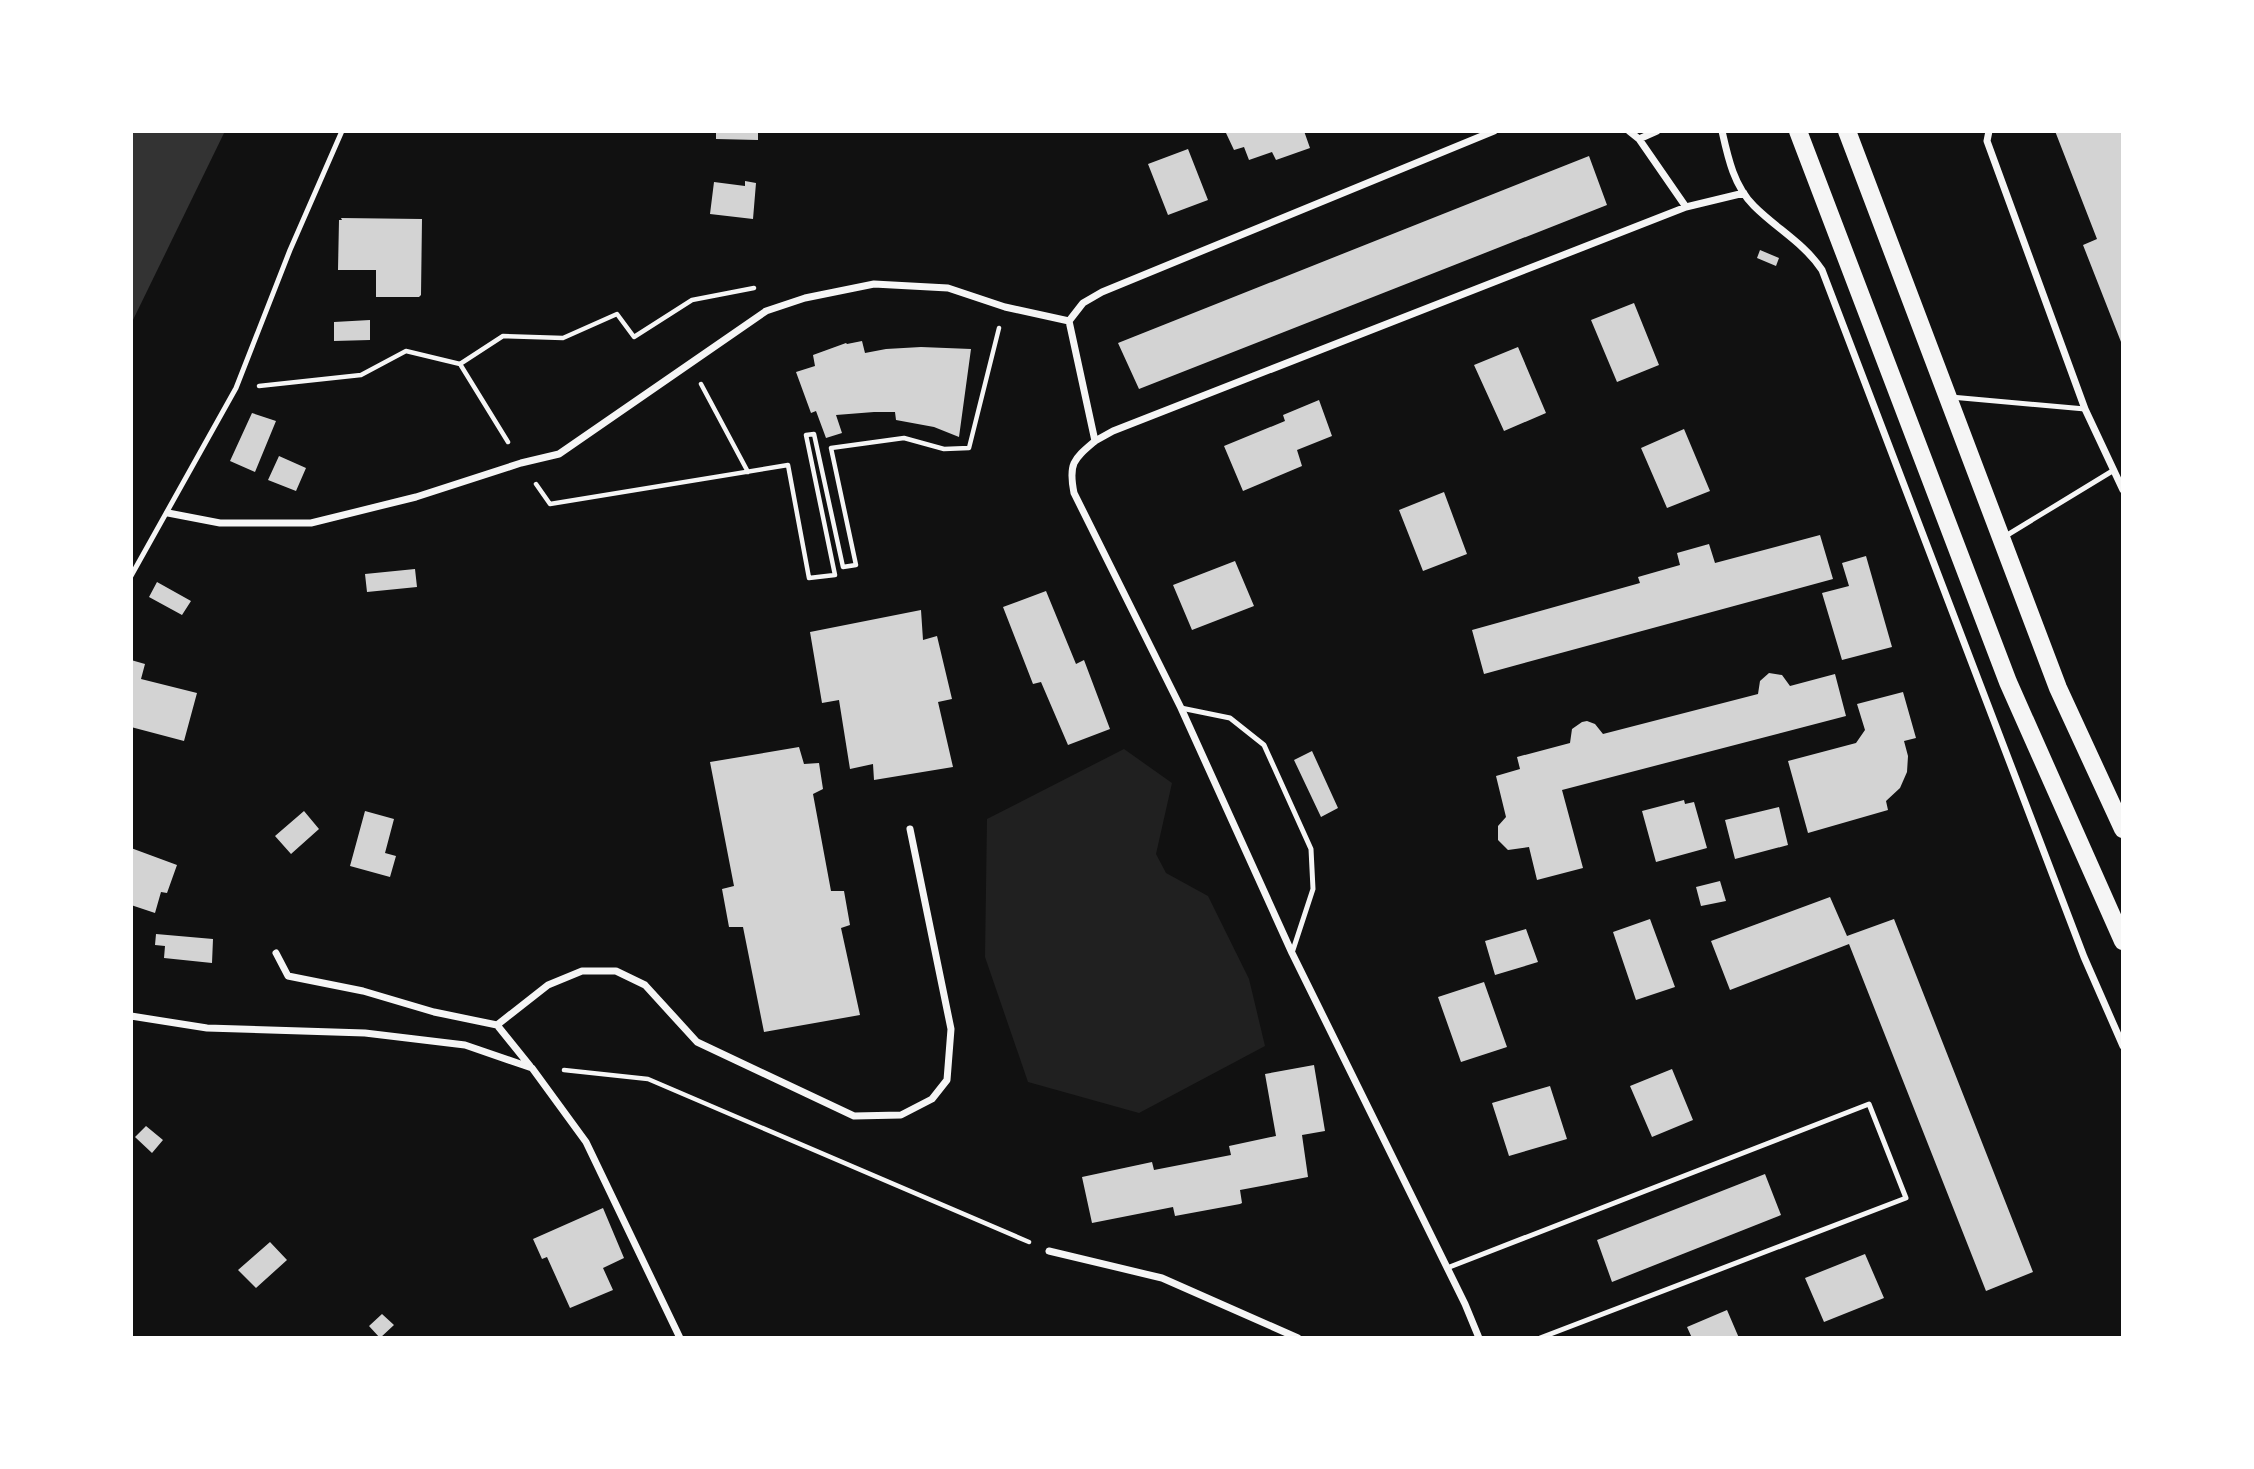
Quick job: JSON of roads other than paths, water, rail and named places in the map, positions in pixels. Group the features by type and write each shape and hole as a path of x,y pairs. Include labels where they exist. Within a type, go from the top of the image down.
{"main road":[{"path":"1798,131 2008,682 2123,941"},
{"path":"1847,131 2058,688 2123,829"}],"street":[{"path":"1069,321 1083,303 1102,292 1494,131"},
{"path":"1629,131 1639,139 1686,207"},
{"path":"1639,139 1657,131"},
{"path":"1722,131 1732,174 1744,193 1753,205 1811,254 1822,270 2084,957 2123,1046"},
{"path":"1989,131 1987,141 2085,409 2123,491"},
{"path":"1479,1338 1292,953 1181,708 1074,493 1071,476 1076,458 1113,430 1686,207 1744,193"},
{"path":"168,513 220,523 311,523 416,498 521,463 559,454 766,311 805,298 874,284 948,288 1004,307 1069,321"},
{"path":"1069,321 1095,441"},
{"path":"497,1025 548,985 582,971 616,971 645,985 697,1042 854,1116 901,1115 932,1099 947,1080 951,1029 909,830"},
{"path":"276,953 288,976 363,991 434,1012 497,1025 586,1142 680,1338"},
{"path":"131,1016 207,1028 365,1033 465,1045 532,1068"},
{"path":"1049,1251 1161,1278 1298,1338"}],"lane":[{"path":"131,576 236,388 290,250 342,131"},
{"path":"1948,397 2085,409"},
{"path":"2002,539 2114,470"},
{"path":"1181,708 1230,718 1264,745 1311,849 1313,889 1292,953"},
{"path":"1447,1268 1869,1104 1906,1198 1540,1338"}]}
